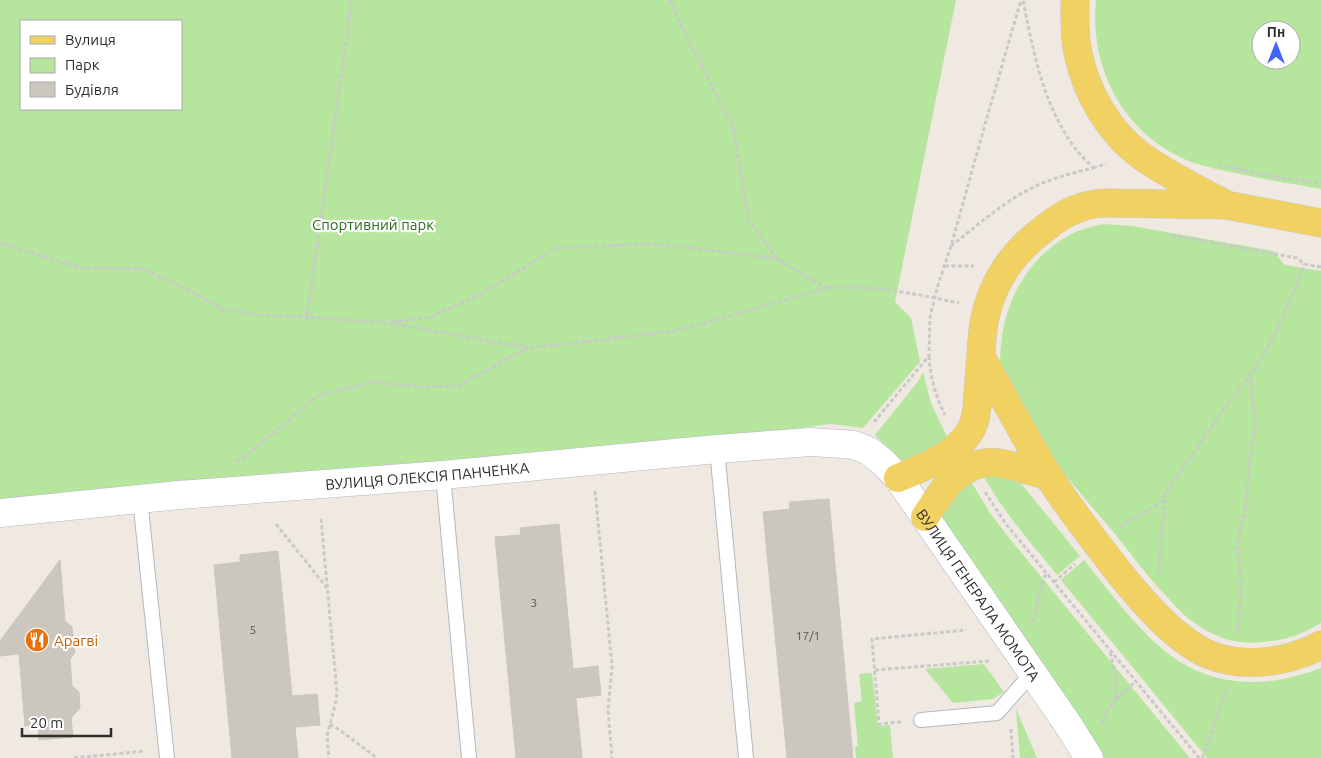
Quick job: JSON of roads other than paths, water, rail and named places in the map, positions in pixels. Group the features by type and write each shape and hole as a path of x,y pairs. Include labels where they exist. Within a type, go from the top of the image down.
{"main road":[{"path":"1075,0 1076,37 1082,68 1087,85 1100,111 1108,122 1128,145 1156,166 1226,205"},
{"path":"898,478 945,455 969,433 976,418 986,309 1001,274 1011,259 1022,247 1052,222 1081,207 1109,203 1226,205 1321,223"},
{"path":"981,358 1049,476 1078,520 1141,599 1174,632 1209,655 1233,661 1260,662 1275,660 1304,653 1321,645"},
{"path":"925,517 956,476 984,463 1000,464 1049,476"}],"street":[{"name":"ВУЛИЦЯ ОЛЕКСІЯ ПАНЧЕНКА","path":"0,514 179,495 443,475 717,449 810,442 854,446"},
{"name":"ВУЛИЦЯ ГЕНЕРАЛА МОМОТА","path":"854,446 869,451 898,478 1090,758"}],"lane":[{"path":"717,449 746,758"},
{"path":"443,475 469,758"},
{"path":"140,499 166,754"},
{"path":"921,720 997,713 1028,667"}],"place":[{"name":"Арагві","path":"37,640"}],"park label":[{"name":"Спортивний парк","path":"373,224"}]}
